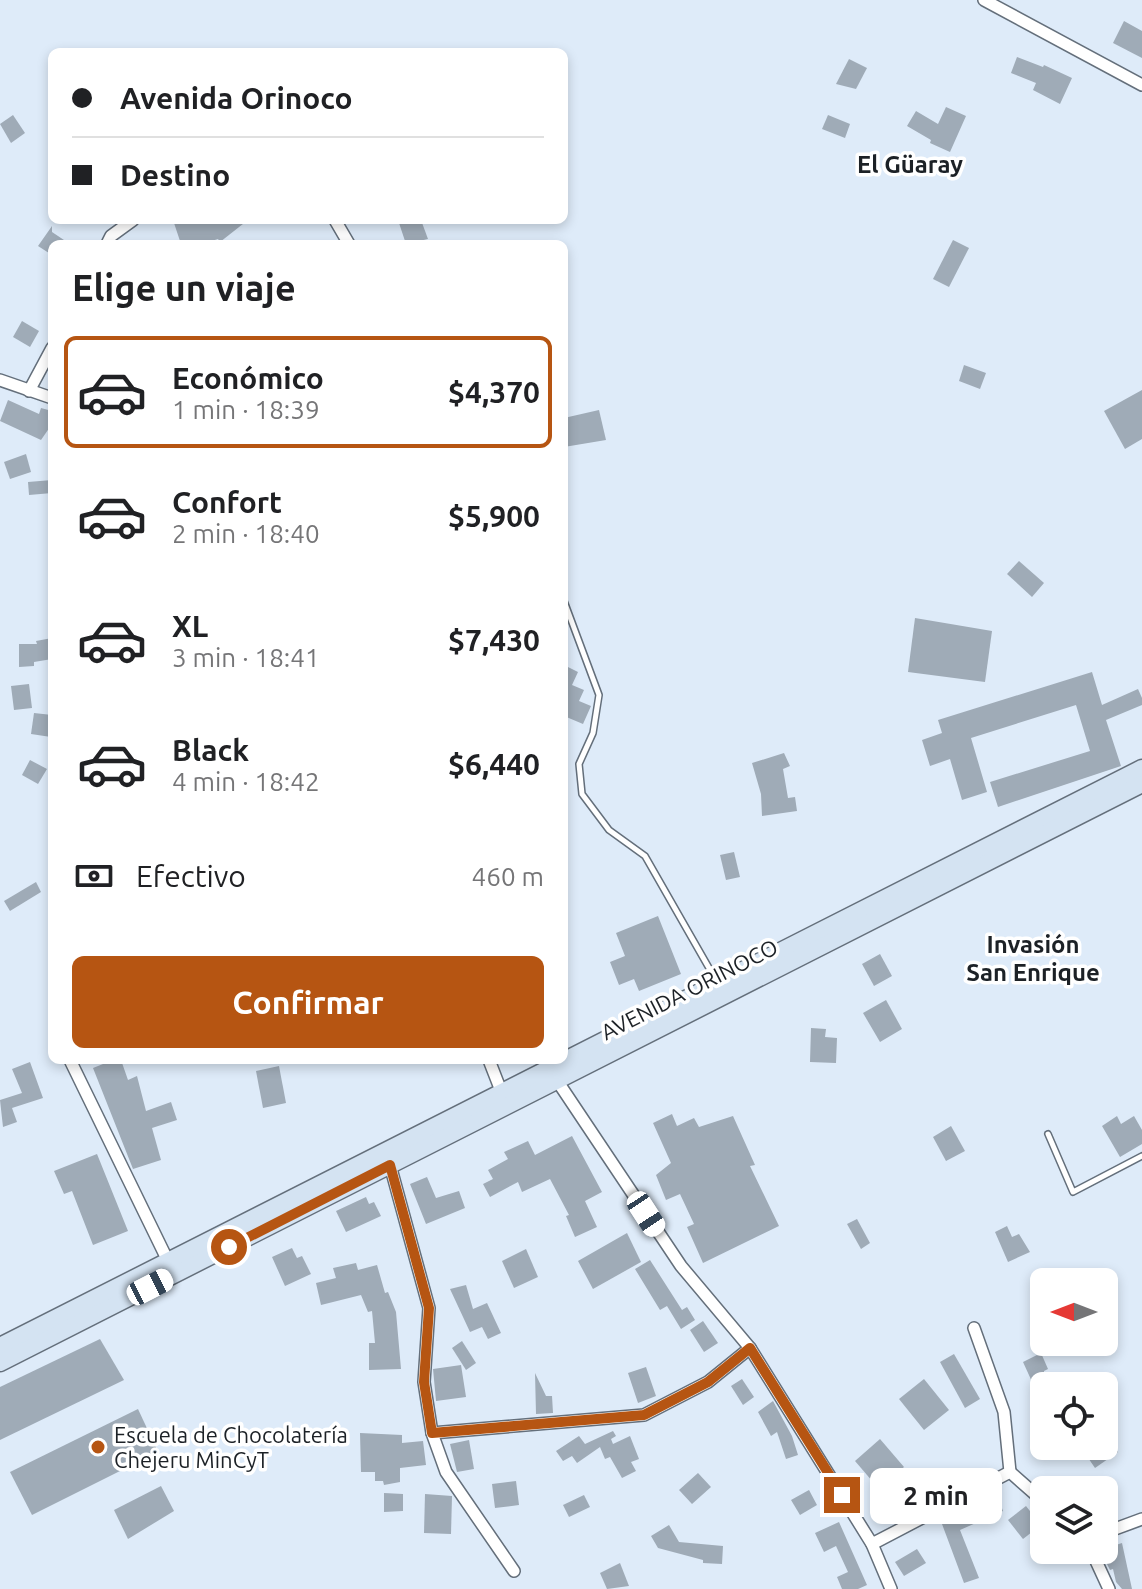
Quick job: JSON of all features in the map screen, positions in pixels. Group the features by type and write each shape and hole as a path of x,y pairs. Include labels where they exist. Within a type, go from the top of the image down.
{"street":[{"path":"984,0 1142,85"},
{"path":"109,240 128,224"},
{"path":"29,391 48,355"},
{"path":"0,380 48,397"},
{"name":"AVENIDA ORINOCO","path":"0,1363 390,1165 718,982 1142,768"},
{"name":"AVENIDA ORINOCO","path":"0,1346 168,1261 505,1100 558,1082 1142,784"},
{"path":"72,1064 168,1261"},
{"path":"491,1064 505,1100"},
{"path":"558,1082 681,1266 750,1348 872,1544 891,1589"},
{"path":"390,1165 429,1308 424,1382 432,1433 446,1472 514,1571"},
{"path":"974,1328 1004,1412 1010,1472 1030,1490"},
{"path":"432,1433 644,1415 708,1382 750,1348"},
{"path":"872,1544 1010,1472"},
{"path":"1118,1528 1142,1519"},
{"path":"1097,1564 1109,1589"}],"lane":[{"path":"568,612 599,695 593,733 579,764 582,794 609,830 645,856 718,982"},
{"path":"1048,1134 1073,1192 1142,1156"}],"building":[{"path":"1124,21 1142,31 1142,58 1113,43"},
{"path":"1017,57 1072,78 1060,104 1033,90 1036,83 1011,73"},
{"path":"849,59 867,68 856,89 836,84"},
{"path":"946,107 966,116 950,152 930,143 931,140 907,126 916,111 938,124"},
{"path":"13,115 25,133 11,143 0,124"},
{"path":"828,115 850,124 845,138 822,129"},
{"path":"174,224 243,224 223,240 180,240"},
{"path":"399,224 422,224 428,239 405,240"},
{"path":"52,226 52,232 64,240 48,240 48,252 38,246"},
{"path":"953,240 969,248 949,287 933,279"},
{"path":"22,321 39,331 30,347 13,337"},
{"path":"964,365 986,373 980,389 959,381"},
{"path":"1142,390 1142,439 1125,449 1104,411"},
{"path":"8,400 39,414 41,408 48,410 48,430 41,440 0,421"},
{"path":"599,410 606,440 568,446 568,417"},
{"path":"26,454 31,472 10,479 4,462"},
{"path":"48,480 48,493 29,495 28,482"},
{"path":"1019,561 1044,583 1032,597 1007,574"},
{"path":"915,618 992,631 985,682 908,672"},
{"path":"48,639 48,660 34,662 34,666 19,667 19,644 37,644 36,641"},
{"path":"568,667 578,672 572,685 584,690 579,701 591,706 583,724 568,718"},
{"path":"1092,672 1102,705 1138,689 1142,698 1142,705 1106,720 1121,766 998,807 990,782 1090,751 1076,705 971,738 987,792 962,800 950,759 930,766 922,740 942,733 938,720"},
{"path":"29,684 32,708 14,710 11,686"},
{"path":"34,713 48,715 48,737 31,734"},
{"path":"784,753 790,766 783,769 788,798 795,797 797,811 762,816 761,794 752,763"},
{"path":"30,760 47,769 38,784 22,775"},
{"path":"734,852 740,877 726,880 720,855"},
{"path":"36,882 41,892 10,911 4,901"},
{"path":"658,916 681,974 639,991 634,979 619,985 610,962 625,956 616,933"},
{"path":"880,954 892,976 874,986 862,964"},
{"path":"886,1000 902,1029 880,1042 863,1013"},
{"path":"811,1028 826,1029 825,1037 837,1038 836,1063 810,1062"},
{"path":"30,1062 43,1098 12,1108 17,1122 3,1127 0,1100 22,1093 12,1069"},
{"path":"103,1064 122,1064 128,1080 137,1076 146,1111 171,1102 177,1120 152,1128 161,1160 133,1169 93,1068"},
{"path":"279,1066 286,1103 263,1108 256,1071"},
{"path":"672,1114 677,1126 694,1118 699,1127 733,1116 755,1165 750,1166 779,1226 703,1263 687,1227 694,1224 680,1194 666,1200 656,1175 671,1163 653,1123"},
{"path":"1117,1116 1121,1124 1134,1116 1142,1130 1142,1144 1120,1157 1102,1126"},
{"path":"951,1126 965,1151 946,1161 933,1137"},
{"path":"572,1136 602,1192 585,1201 597,1227 575,1237 566,1216 569,1215 550,1179 522,1192 518,1182 490,1197 483,1184 493,1179 488,1170 508,1159 504,1152 528,1141 535,1155"},
{"path":"97,1154 128,1231 93,1245 72,1191 64,1194 54,1171"},
{"path":"427,1177 436,1198 459,1191 465,1208 426,1224 410,1184"},
{"path":"366,1197 369,1204 374,1202 381,1216 346,1232 336,1211"},
{"path":"857,1219 870,1243 861,1249 847,1224"},
{"path":"1007,1226 1012,1237 1019,1234 1030,1252 1008,1262 995,1232"},
{"path":"627,1233 641,1262 593,1289 578,1261"},
{"path":"292,1248 297,1258 302,1256 311,1274 285,1286 272,1257"},
{"path":"526,1249 538,1277 514,1288 502,1261"},
{"path":"650,1260 682,1310 687,1307 695,1320 681,1329 667,1306 660,1310 635,1269"},
{"path":"356,1263 358,1270 377,1265 385,1293 388,1292 396,1312 401,1369 369,1370 369,1343 375,1343 372,1311 368,1312 361,1295 321,1305 316,1283 336,1278 333,1268"},
{"path":"466,1285 473,1309 487,1303 501,1333 488,1339 482,1327 470,1332 450,1289"},
{"path":"703,1321 718,1343 704,1352 690,1330"},
{"path":"100,1339 124,1380 0,1440 0,1387"},
{"path":"462,1341 476,1363 466,1370 452,1348"},
{"path":"954,1354 980,1399 965,1408 940,1362"},
{"path":"1042,1356 1048,1369 1030,1372 1030,1377 1023,1362"},
{"path":"461,1365 466,1397 436,1401 433,1369"},
{"path":"646,1367 656,1396 638,1403 628,1373"},
{"path":"535,1373 546,1396 552,1396 553,1413 536,1414"},
{"path":"742,1379 754,1397 743,1405 731,1386"},
{"path":"924,1379 949,1410 924,1430 899,1399"},
{"path":"773,1401 792,1436 798,1455 786,1459 777,1432 771,1436 758,1412"},
{"path":"138,1409 158,1452 32,1515 10,1472"},
{"path":"613,1431 616,1436 611,1439 613,1444 630,1436 639,1459 631,1462 636,1471 622,1478 610,1457 605,1459 600,1447 577,1463 572,1456 563,1461 556,1451 579,1436 585,1444"},
{"path":"360,1433 402,1435 402,1443 423,1441 426,1465 400,1468 400,1482 384,1485 383,1481 375,1481 375,1472 361,1472"},
{"path":"880,1439 904,1467 879,1489 855,1461"},
{"path":"469,1440 474,1469 457,1472 450,1444"},
{"path":"1090,1460 1106,1460 1095,1468"},
{"path":"698,1473 711,1487 692,1504 679,1490"},
{"path":"516,1481 519,1505 495,1508 492,1484"},
{"path":"161,1486 174,1511 128,1539 114,1510"},
{"path":"809,1490 817,1505 800,1515 791,1500"},
{"path":"384,1493 403,1494 403,1511 384,1512"},
{"path":"425,1494 452,1496 451,1534 424,1533"},
{"path":"584,1495 590,1507 569,1517 563,1505"},
{"path":"987,1501 990,1507 1000,1503 1003,1511 960,1530 979,1578 964,1583 942,1524 972,1513 970,1508"},
{"path":"1026,1506 1030,1511 1030,1534 1023,1539 1008,1520"},
{"path":"839,1522 867,1585 858,1589 842,1589 837,1577 848,1572 836,1546 824,1552 815,1533"},
{"path":"669,1525 679,1542 723,1546 722,1564 703,1563 703,1560 658,1548 651,1536"},
{"path":"1122,1543 1132,1589 1122,1589 1116,1582 1113,1569 1110,1570 1107,1564 1118,1564 1118,1544"},
{"path":"917,1549 926,1563 904,1576 895,1562"},
{"path":"620,1563 629,1586 607,1589 600,1573"}],"place":[{"name":"Escuela de Chocolatería Chejeru MinCyT","path":"98,1447"}],"district":[{"name":"El Güaray","path":"910,164"},
{"name":"Invasión San Enrique","path":"1033,958"}],"route":[{"path":"229,1247 390,1165 429,1308 424,1382 432,1433 644,1415 708,1382 750,1348 842,1495"}]}
